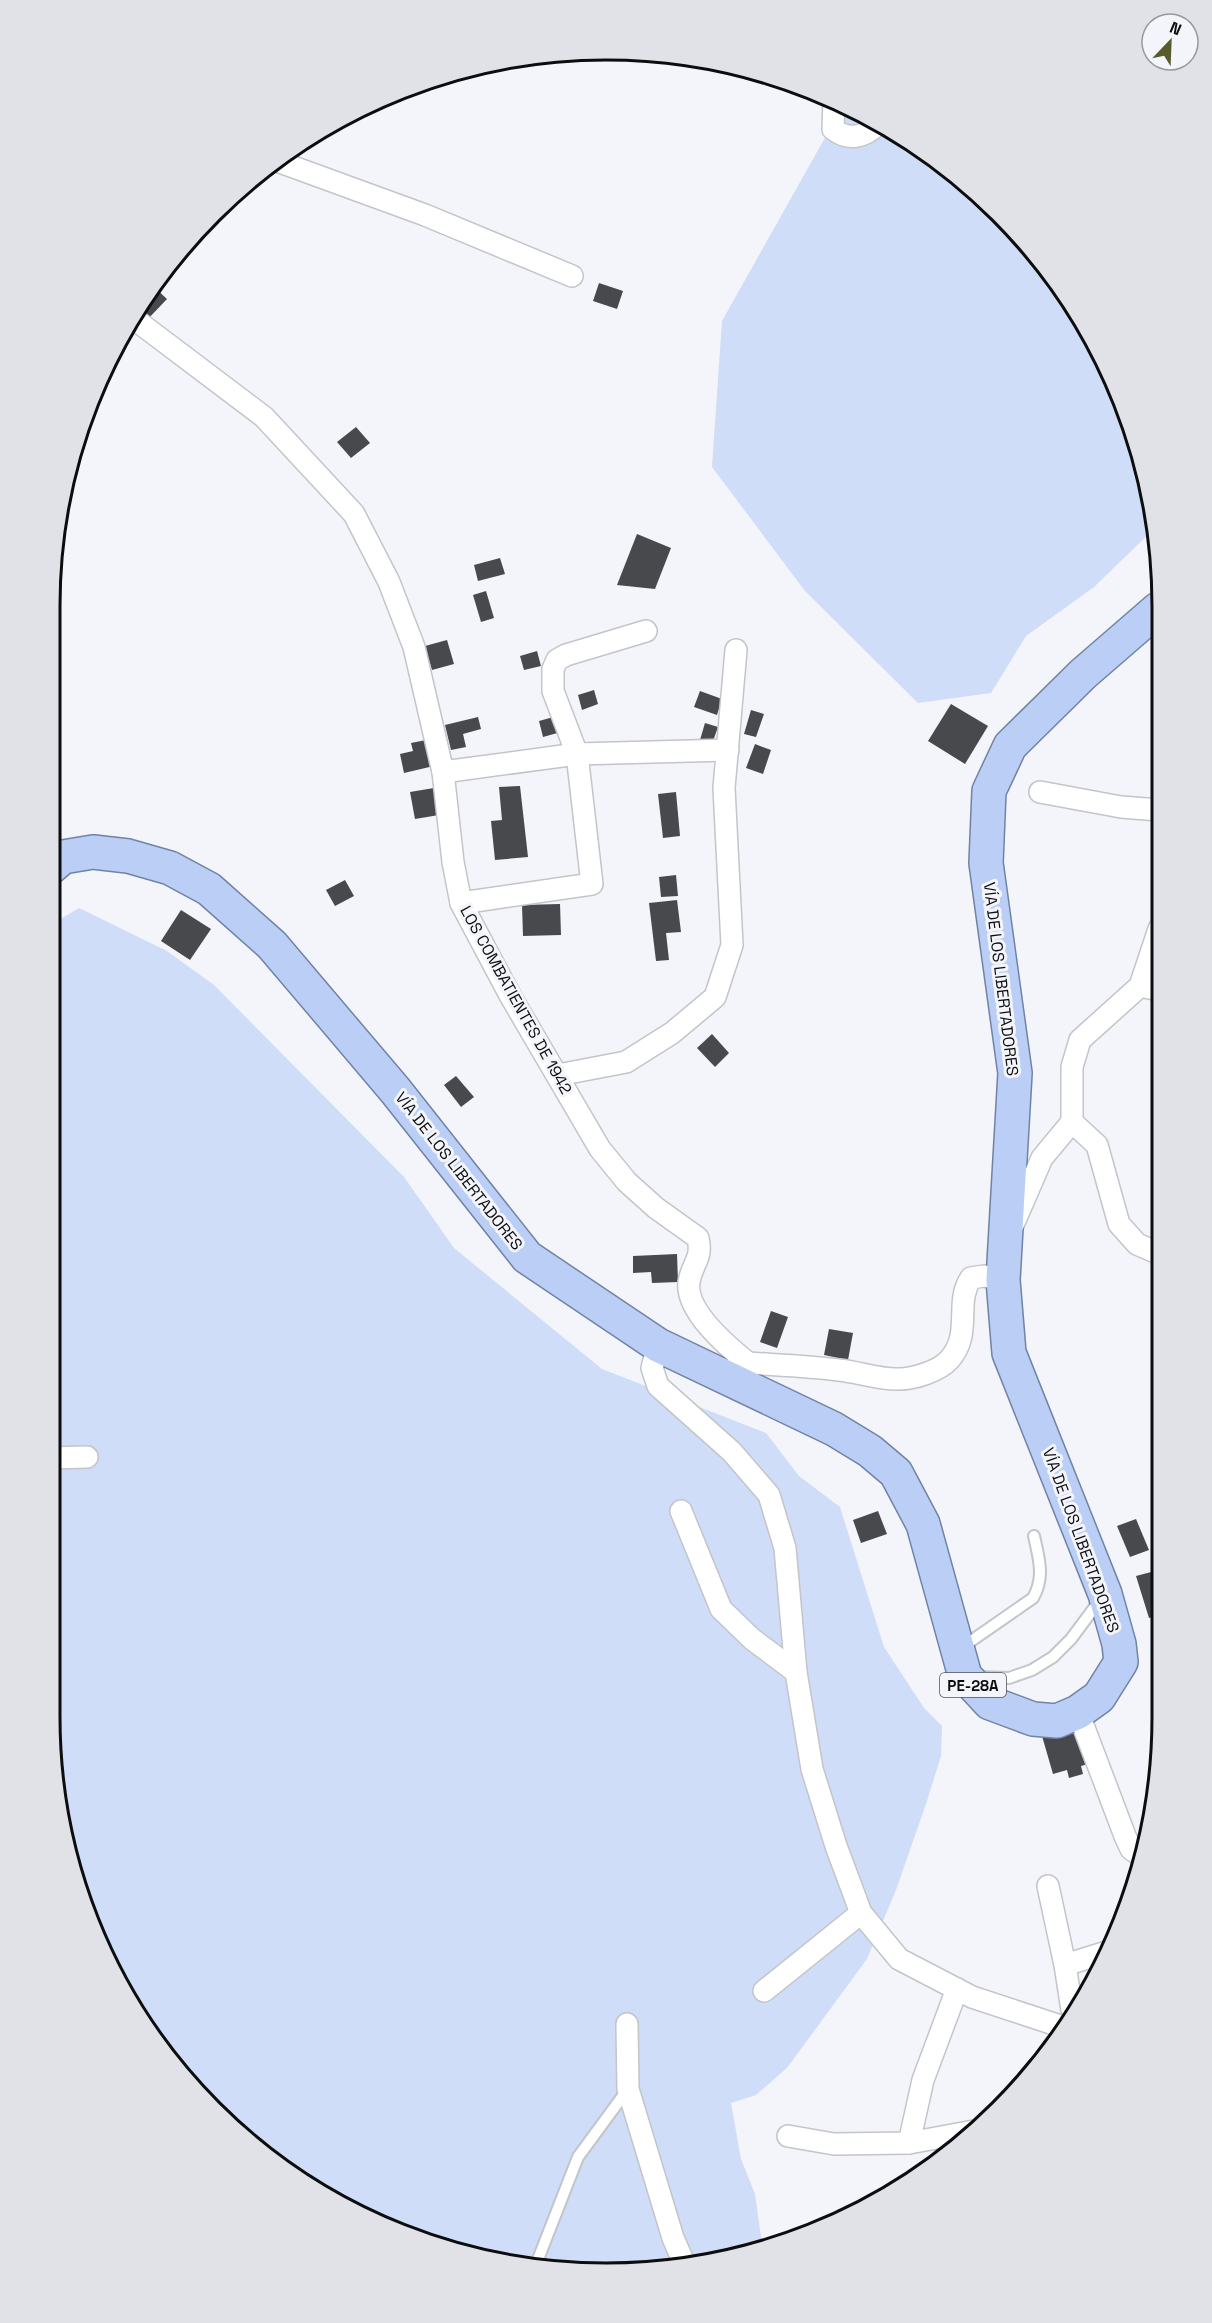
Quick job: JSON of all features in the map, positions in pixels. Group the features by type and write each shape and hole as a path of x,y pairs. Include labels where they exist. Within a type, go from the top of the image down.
{"highway":[{"name":"VÍA DE LOS LIBERTADORES","path":"60,855 93,852 128,856 170,868 209,889 272,945 394,1090 527,1257 658,1345 834,1428 870,1451 896,1473 923,1524 961,1663 990,1703 1033,1719 1057,1721 1078,1712 1099,1697 1120,1662 1119,1644 1105,1594 1009,1353 1003,1280 1015,1073 986,863 990,790 1010,746 1083,674 1152,614"}],"street":[{"path":"834,110 833,129 842,136 856,137 870,128"},
{"path":"286,164 425,215 572,276"},
{"name":"LOS COMBATIENTES DE 1942","path":"139,323 264,417 354,514 389,582 414,647 443,772 460,903 600,1149 627,1182 656,1208 698,1238 701,1251 689,1281 689,1299 724,1343 748,1363"},
{"path":"460,903 592,884 577,754 553,691 553,669 557,660 646,631"},
{"path":"558,1075 626,1062 672,1033 715,997 732,945 724,788 736,650"},
{"path":"443,772 577,754 728,750"},
{"path":"1040,792 1121,807 1152,810"},
{"path":"1006,1242 1042,1158 1072,1122 1072,1067 1080,1040 1149,988 1152,970"},
{"path":"1072,1122 1097,1145 1119,1224 1137,1244 1152,1251"},
{"path":"717,1373 748,1363 840,1370 899,1379 918,1375 935,1369 949,1360 963,1336 964,1288 971,1278 984,1276 1003,1280"},
{"path":"658,1345 652,1368 658,1386 732,1452 769,1495 785,1548 796,1672 812,1769 861,1913 899,1959 972,1997 1056,2025"},
{"path":"60,1458 87,1457"},
{"path":"681,1511 721,1609 752,1639 796,1672"},
{"path":"1078,1712 1125,1836 1135,1852"},
{"path":"1048,1886 1071,2003"},
{"path":"764,1992 861,1913"},
{"path":"1065,1965 1097,1955"},
{"path":"909,2143 923,2080 957,1989"},
{"path":"627,2024 628,2089 673,2238 682,2257"},
{"path":"788,2136 834,2144 909,2143 959,2134"}],"lane":[{"path":"961,1663 1033,1598 1040,1586 1041,1573 1035,1536"},
{"path":"961,1663 1009,1678 1032,1670 1053,1657 1071,1640 1105,1594"},
{"path":"538,2258 578,2157 628,2089"}],"shaded area":[{"path":"839,113 847,116 909,152 966,195 1017,246 1060,303 1096,365 1123,430 1142,499 1147,536 1094,587 1026,636 991,693 918,703 805,591 712,467 722,321"},
{"path":"79,908 167,951 214,985 404,1177 454,1248 602,1369 766,1433 799,1476 840,1507 884,1647 924,1708 942,1726 941,1756 896,1890 867,1959 787,2068 756,2095 731,2103 741,2159 755,2194 761,2240 713,2253 677,2258 642,2262 570,2262 499,2253 430,2234 397,2221 333,2190 303,2171 246,2128 195,2077 173,2049 133,1990 116,1958 89,1893 79,1858 70,1824 61,1753 60,919"}],"building":[{"path":"599,283 623,291 617,309 593,301"},
{"path":"160,292 167,299 146,321 143,318"},
{"path":"356,427 370,443 351,458 337,442"},
{"path":"637,534 671,548 655,589 617,585"},
{"path":"500,558 505,574 478,581 474,565"},
{"path":"486,591 494,618 481,622 473,595"},
{"path":"447,640 454,664 432,670 425,646"},
{"path":"537,651 541,666 524,670 520,656"},
{"path":"594,690 598,704 582,710 578,695"},
{"path":"700,691 722,699 717,715 694,707"},
{"path":"951,704 988,726 965,764 928,741"},
{"path":"751,710 764,714 756,737 744,734"},
{"path":"557,716 561,732 543,737 539,721"},
{"path":"478,717 481,729 463,734 466,747 451,750 445,725"},
{"path":"705,723 718,727 712,744 700,740"},
{"path":"431,739 438,765 404,773 400,754 413,751 411,743"},
{"path":"755,744 771,750 763,774 746,768"},
{"path":"520,786 528,857 495,860 491,821 502,820 499,787"},
{"path":"434,788 439,815 415,819 410,792"},
{"path":"676,792 680,836 663,838 658,794"},
{"path":"676,875 678,896 661,897 659,877"},
{"path":"345,880 354,896 335,906 326,890"},
{"path":"677,900 681,932 666,933 669,960 656,961 649,903"},
{"path":"560,904 561,935 523,936 522,905"},
{"path":"181,910 211,929 190,960 161,941"},
{"path":"712,1034 729,1053 715,1067 697,1048"},
{"path":"456,1076 474,1097 461,1107 444,1085"},
{"path":"677,1254 678,1282 652,1283 651,1272 633,1273 633,1256"},
{"path":"771,1311 788,1317 777,1348 760,1342"},
{"path":"829,1329 853,1333 848,1360 824,1355"},
{"path":"878,1511 887,1534 861,1543 853,1520"},
{"path":"1136,1519 1149,1550 1130,1557 1117,1526"},
{"path":"1152,1572 1152,1617 1149,1618 1136,1576"},
{"path":"1077,1726 1088,1764 1081,1766 1083,1774 1069,1778 1067,1770 1053,1774 1042,1736"}]}
